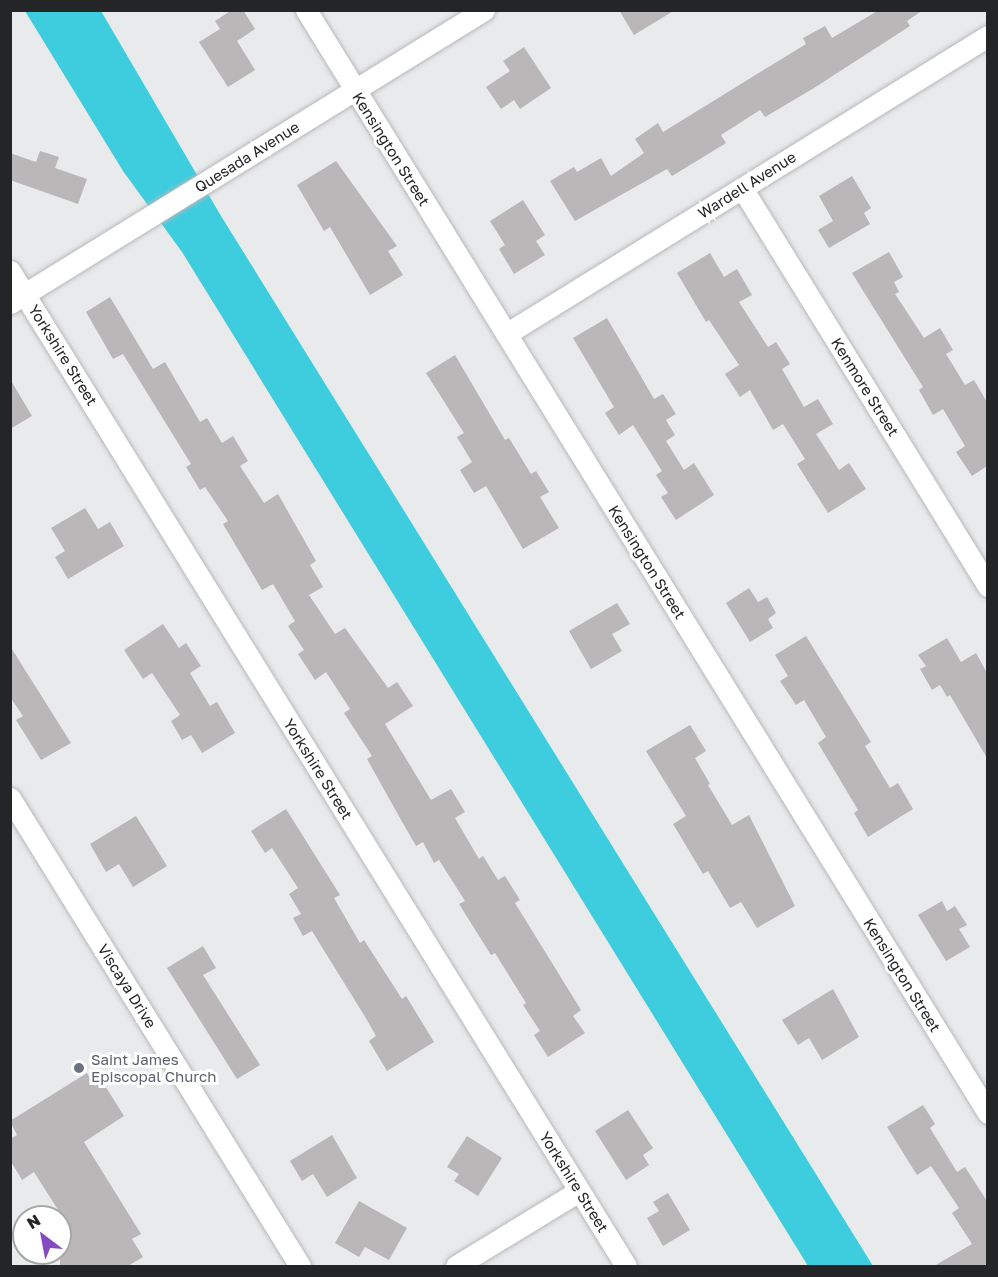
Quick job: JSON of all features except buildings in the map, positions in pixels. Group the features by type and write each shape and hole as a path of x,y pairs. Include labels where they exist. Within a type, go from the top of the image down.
{"street":[{"name":"Kensington Street","path":"306,10 987,1113"},
{"name":"Quesada Avenue","path":"18,299 484,10"},
{"name":"Wardell Avenue","path":"506,334 742,188 984,46"},
{"name":"Kenmore Street","path":"742,188 987,586"},
{"name":"Yorkshire Street","path":"10,271 18,299 626,1266"},
{"name":"Viscaya Drive","path":"10,798 300,1266"},
{"path":"456,1266 579,1191"}],"water":[{"path":"25,11 101,11 221,216 873,1266 808,1266 182,252 123,171"}],"place":[{"name":"Saint James Episcopal Church","path":"79,1068"}]}
